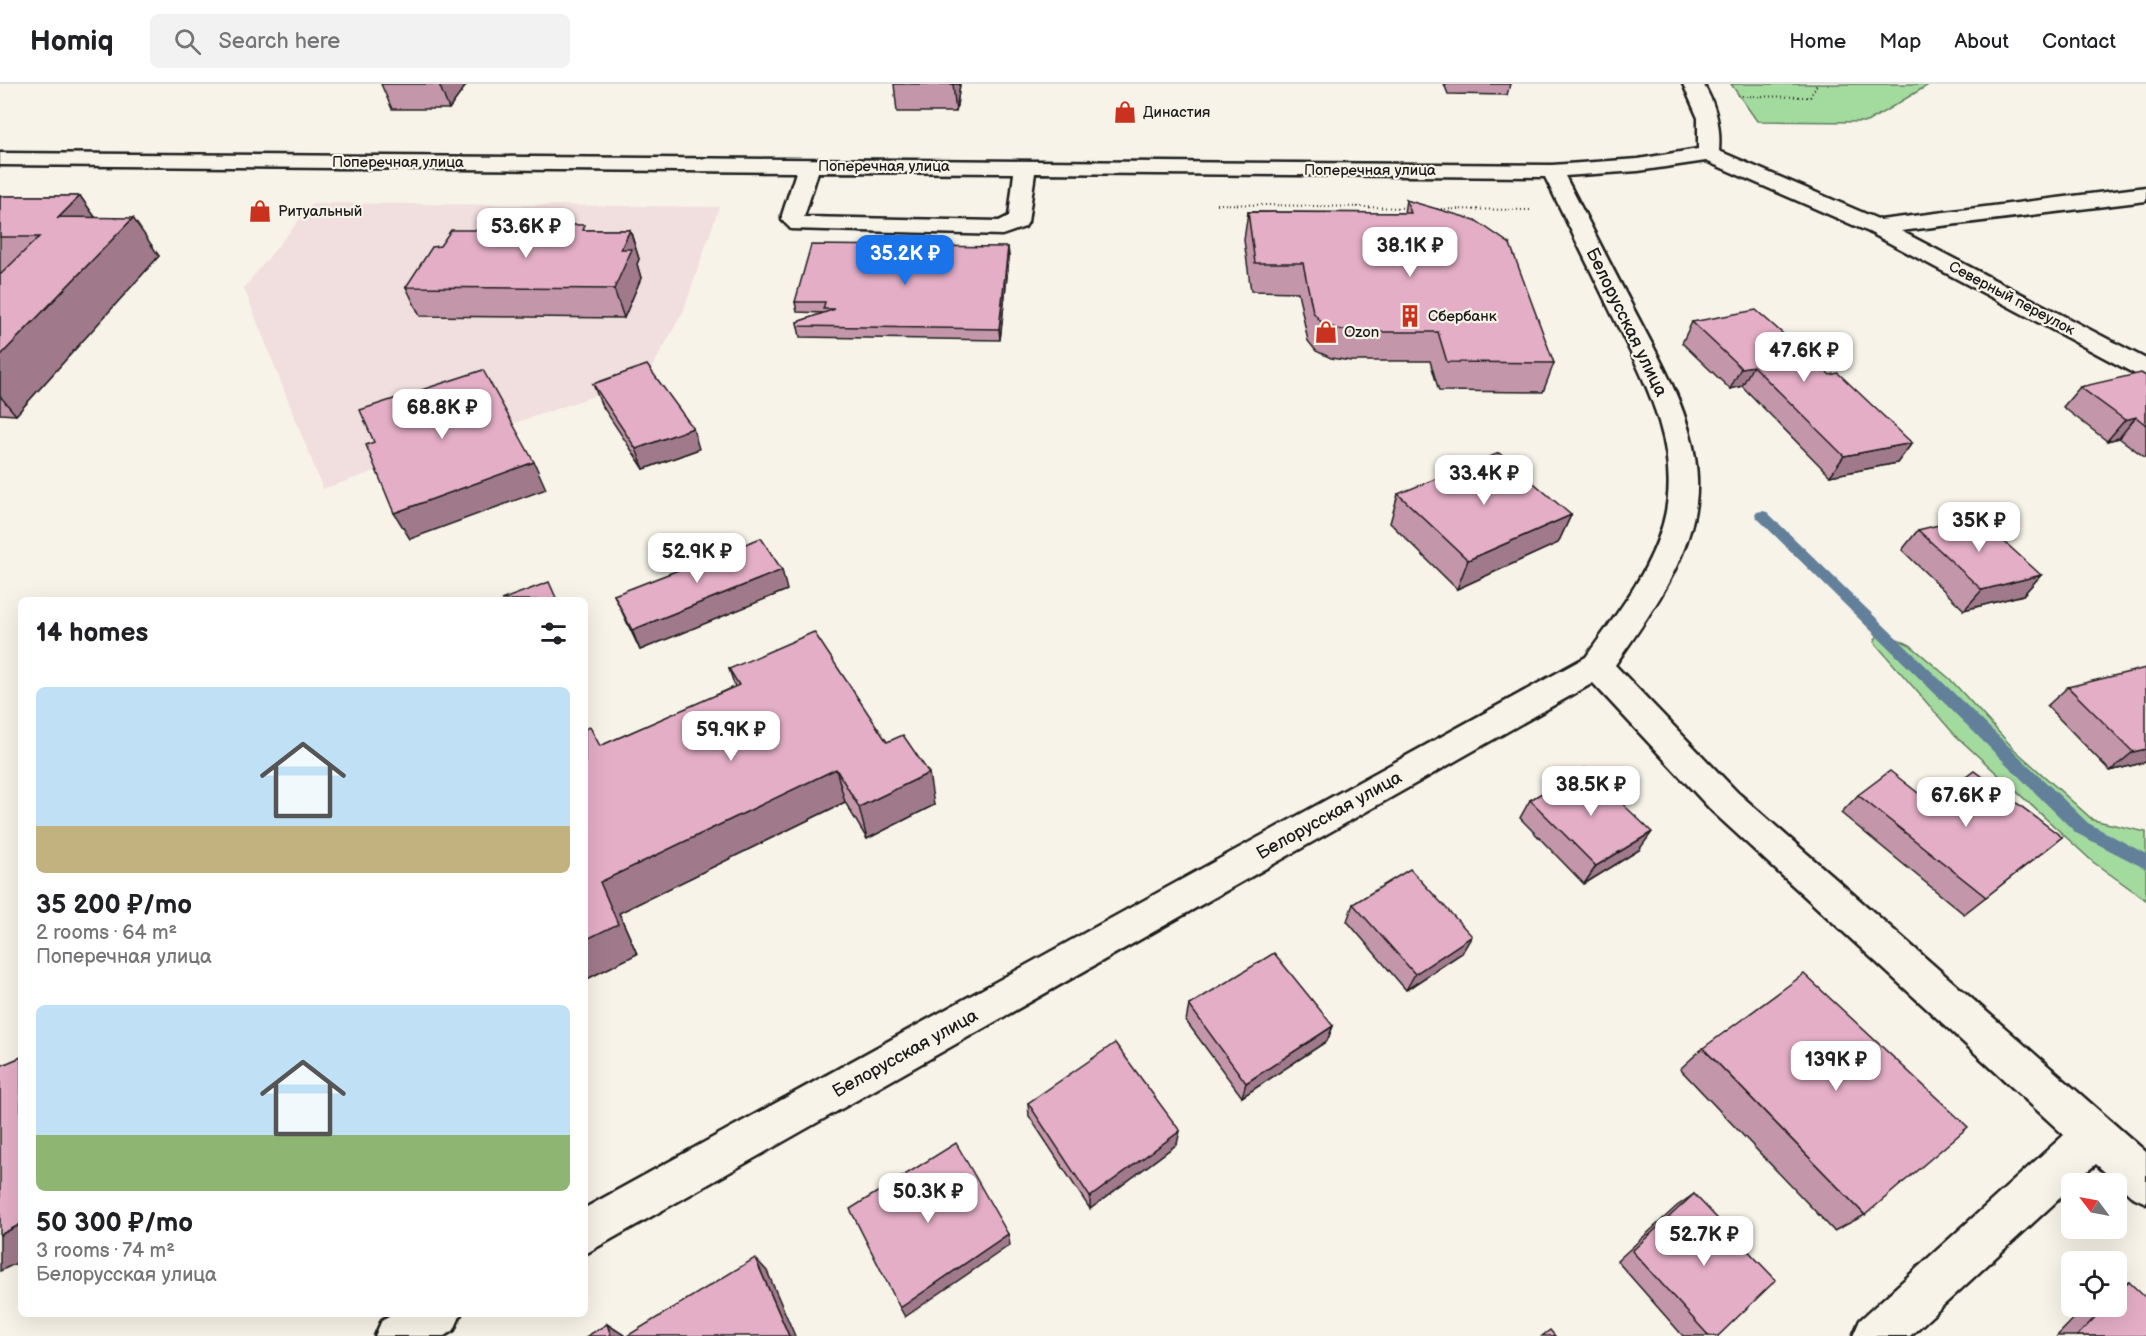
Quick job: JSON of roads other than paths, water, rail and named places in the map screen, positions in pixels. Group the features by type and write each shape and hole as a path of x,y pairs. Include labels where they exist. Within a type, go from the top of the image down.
{"street":[{"path":"1697,90 1711,127 1708,154"},
{"name":"Поперечная улица","path":"0,159 1552,171 1638,165 1708,154"},
{"name":"Северный переулок","path":"1708,154 1877,227 2146,369"},
{"path":"809,165 792,215 793,220 799,224 1002,228 1017,222 1020,216 1025,167"},
{"name":"Белорусская улица","path":"588,1230 1597,666 1640,605 1677,525 1683,500 1680,455 1665,397 1552,171"},
{"path":"1877,227 2146,194"},
{"path":"1597,666 1725,802 2146,1181"},
{"path":"1876,1336 2095,1136"},
{"path":"398,1336 433,1317"}],"waterway":[{"path":"1762,515 2082,828 2146,862"}],"place":[{"name":"Династия","path":"1125,112"},
{"name":"Ритуальный","path":"260,211"},
{"name":"Сбербанк","path":"1410,316"},
{"name":"Ozon","path":"1326,332"}]}
